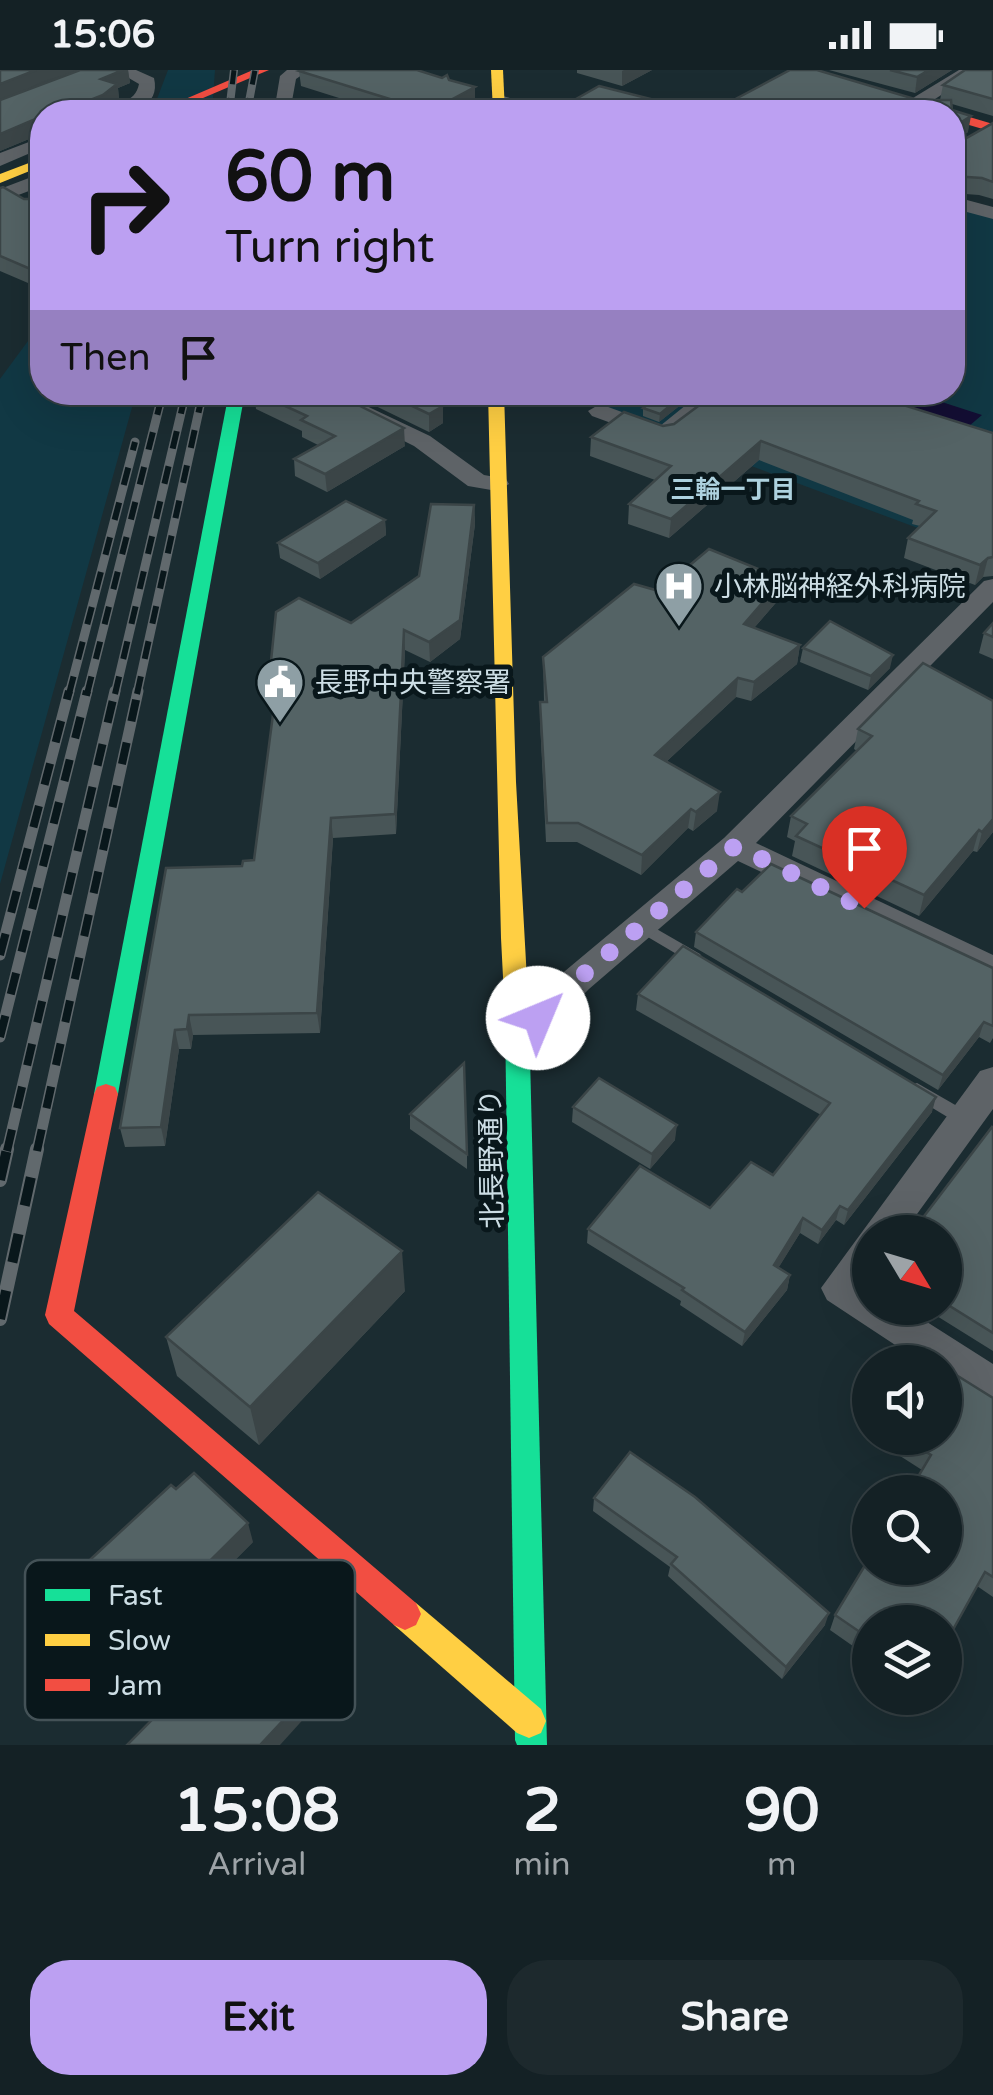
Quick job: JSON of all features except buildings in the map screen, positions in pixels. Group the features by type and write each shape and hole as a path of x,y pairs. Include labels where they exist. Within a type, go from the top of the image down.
{"main road":[{"path":"190,100 263,70"},
{"path":"497,70 499,100"},
{"path":"965,120 992,128"},
{"path":"0,180 30,158"},
{"path":"235,405 98,1140 59,1315 343,1560"},
{"name":"北長野通り","path":"496,405 507,760 506,856 519,1037 533,1745"},
{"path":"355,1570 530,1721"}],"street":[{"path":"124,70 148,82 143,100"},
{"path":"284,100 288,76 301,70"},
{"path":"909,100 960,72"},
{"path":"965,145 992,128"},
{"path":"0,142 30,155"},
{"path":"0,160 30,156"},
{"path":"0,196 30,184"},
{"path":"965,205 993,212"},
{"path":"344,405 422,441 478,482 497,484"},
{"path":"600,411 663,435 701,405"},
{"path":"519,1037 577,980 735,846 990,594"},
{"path":"735,846 993,970"},
{"path":"894,1215 993,1080"},
{"path":"852,1273 841,1288 852,1295"},
{"path":"898,1325 993,1387"}],"lane":[{"path":"641,926 709,967"},
{"path":"897,1078 965,1119"}],"shaded area":[{"path":"168,70 215,70 213,100 157,100"},
{"path":"965,207 993,215 993,556 673,437 714,405 965,405"},
{"path":"30,338 30,405 133,405 0,884 0,379"},
{"path":"603,405 694,405 663,429"},
{"path":"870,405 951,405 982,415 955,438"}],"railway":[{"path":"230,100 234,70"},
{"path":"249,100 255,70"},
{"path":"87,694 160,405"},
{"path":"115,694 183,405"},
{"path":"137,694 200,405"},
{"path":"69,694 135,442"},
{"path":"0,955 69,691"},
{"path":"0,1037 87,691"},
{"path":"7,1151 115,691"},
{"path":"37,1151 138,691"},
{"path":"0,1180 7,1149"},
{"path":"0,1319 37,1149"}],"traffic: fast":[{"path":"106,1094 235,405"},
{"path":"517,1016 532,1740"}],"traffic: slow":[{"path":"497,70 498,100"},
{"path":"0,179 30,167"},
{"path":"496,405 506,782 517,1016"},
{"path":"405,1614 529,1721"}],"traffic: jam":[{"path":"190,100 263,70"},
{"path":"965,120 993,128"},
{"path":"106,1094 59,1315 343,1560"},
{"path":"355,1571 405,1614"}],"place":[{"name":"小林脳神経外科病院","path":"679,628"},
{"name":"長野中央警察署","path":"280,724"}],"district":[{"name":"三輪一丁目","path":"733,489"}],"route":[{"path":"538,1018 735,846 864,908"}]}
